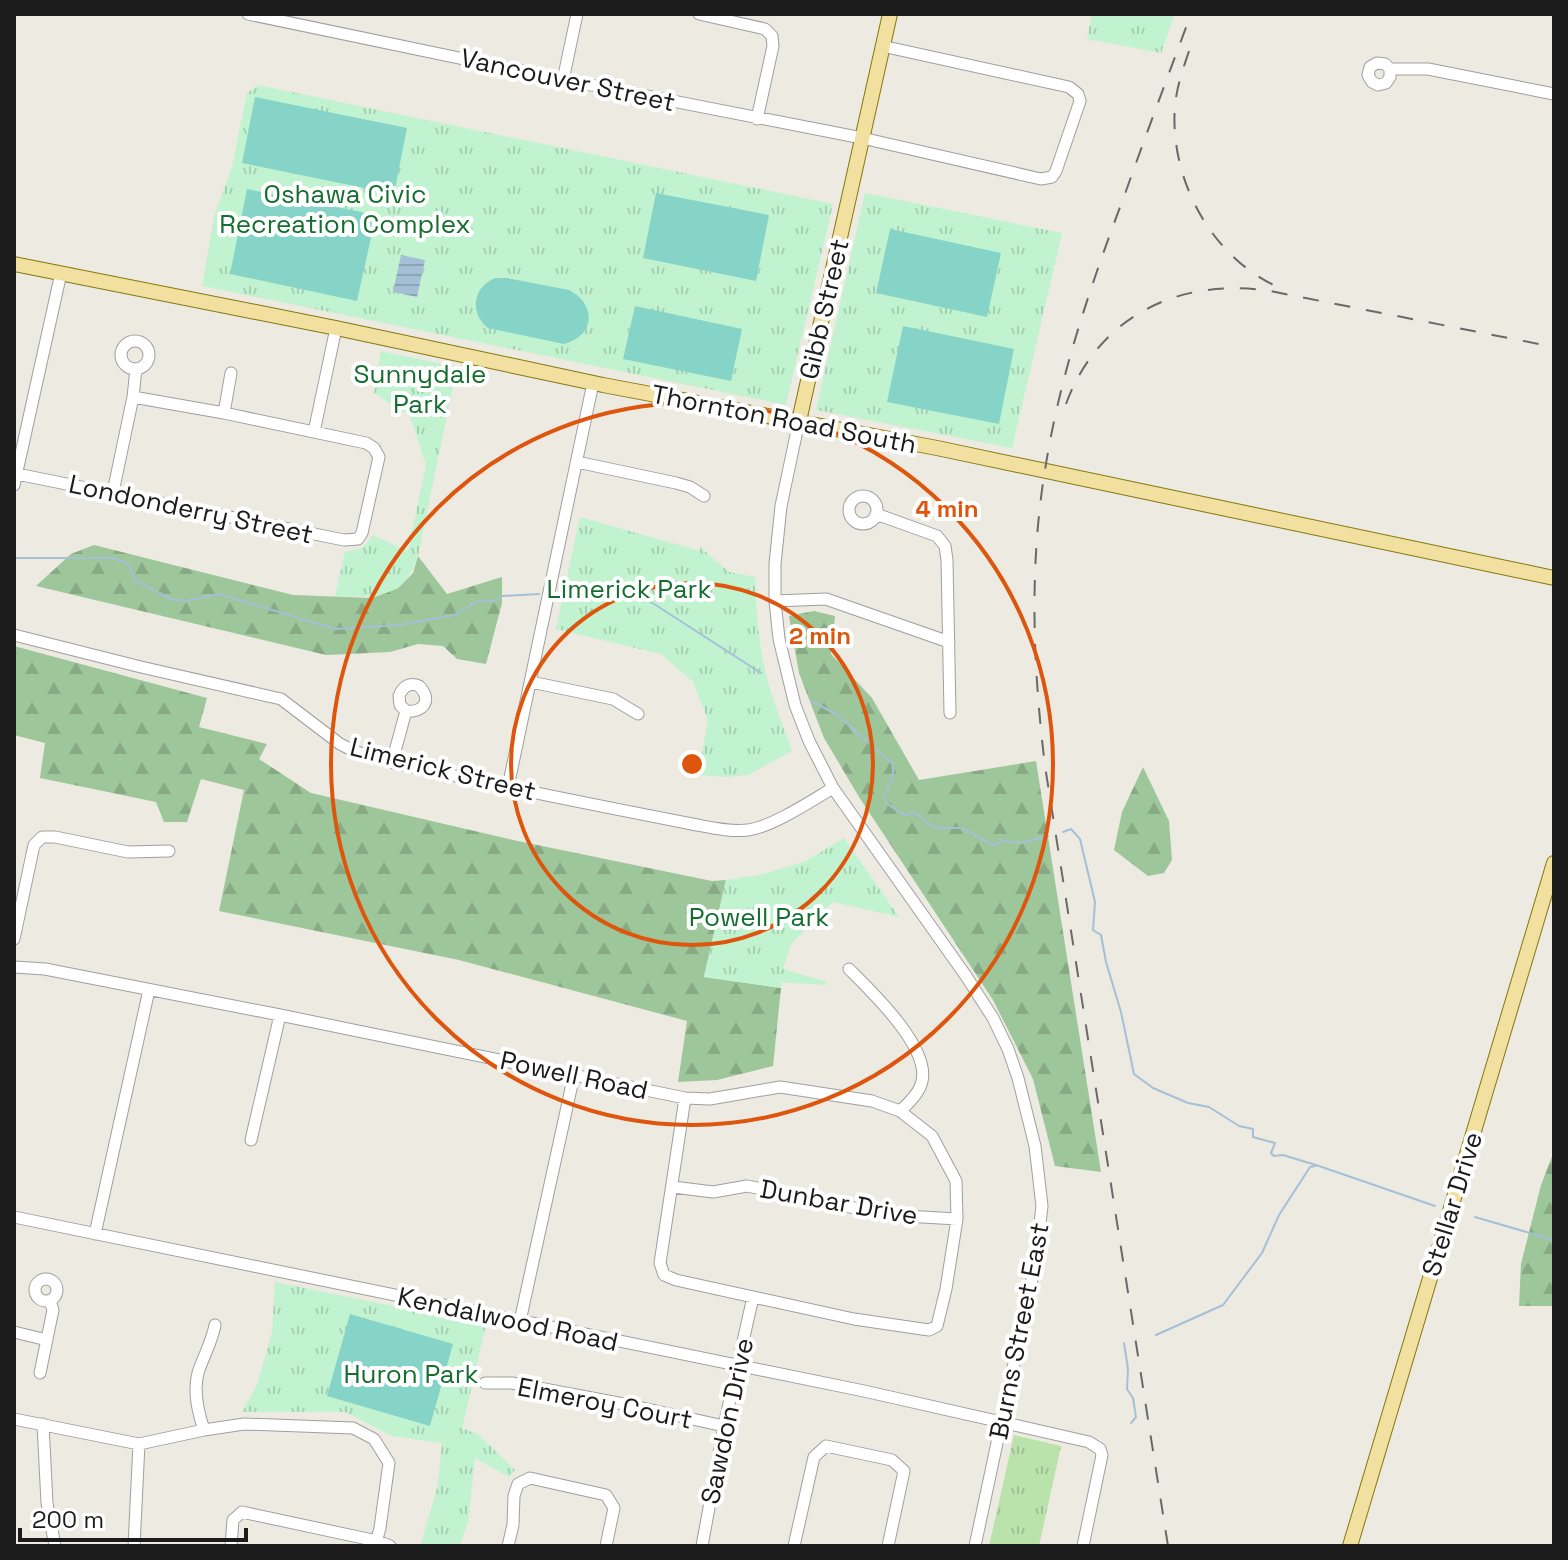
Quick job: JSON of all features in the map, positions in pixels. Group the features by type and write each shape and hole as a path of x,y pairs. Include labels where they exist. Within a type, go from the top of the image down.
{"main road":[{"name":"Gibb Street","path":"799,421 890,14"},
{"name":"Thornton Road South","path":"14,264 593,383 937,448 1554,578"},
{"name":"Stellar Drive","path":"1350,1546 1554,863"}],"street":[{"name":"Vancouver Street","path":"248,14 276,17 563,80 862,138 1017,174 1046,179 1052,177 1080,101 1078,94 1069,87 882,46"},
{"path":"563,80 577,14"},
{"path":"699,14 765,29 772,36 773,46 757,119"},
{"path":"1390,69 1428,69 1554,94"},
{"path":"15,479 61,273"},
{"path":"133,397 314,432 336,328"},
{"path":"113,492 136,369"},
{"path":"224,413 231,373"},
{"path":"508,787 593,383"},
{"name":"Gibb Street","path":"799,421 781,506 775,601 783,661 795,705 812,749 833,788"},
{"name":"Londonderry Street","path":"15,479 113,492 344,540 358,539 379,457 374,448 366,443 314,432"},
{"path":"577,462 676,483 704,496"},
{"path":"876,514 937,536 945,546 950,713"},
{"path":"775,601 826,599 949,642"},
{"name":"Limerick Street","path":"14,635 281,699 350,750 392,762 697,825 748,830 767,824 833,788"},
{"path":"531,682 613,699 638,714"},
{"path":"392,762 406,711"},
{"name":"Burns Street East","path":"833,788 977,992 998,1029 1018,1078 1035,1146 1042,1206 1035,1265 975,1546"},
{"path":"14,939 34,845 42,837 128,852 169,851"},
{"name":"Powell Road","path":"14,967 45,969 685,1098 710,1099 780,1087 872,1101 900,1111 932,1136 956,1181 957,1219 937,1326 929,1330 869,1321 753,1297"},
{"path":"849,969 880,1000 917,1050 922,1082 900,1111"},
{"path":"95,1234 149,990"},
{"path":"251,1140 280,1015"},
{"path":"520,1321 574,1075"},
{"path":"685,1098 660,1263 664,1275 753,1297"},
{"name":"Dunbar Drive","path":"673,1187 713,1192 747,1186 889,1215 957,1219"},
{"name":"Kendalwood Road","path":"14,1217 738,1365 1089,1442 1100,1449 1101,1464 1083,1546"},
{"name":"Sawdon Drive","path":"702,1546 724,1426 753,1297"},
{"path":"40,1373 53,1310 50,1301"},
{"path":"204,1430 196,1402 196,1386 215,1325"},
{"path":"14,1332 47,1340"},
{"name":"Elmeroy Court","path":"485,1383 512,1383 724,1426"},
{"path":"14,1419 139,1444 244,1424 353,1428 374,1439 389,1463 376,1544"},
{"path":"43,1424 47,1503 55,1546"},
{"path":"134,1546 139,1444"},
{"path":"794,1546 814,1457 826,1446 892,1460 904,1471 888,1546"},
{"path":"508,1546 513,1525 514,1496 518,1484 530,1478 606,1495 614,1508 606,1546"},
{"path":"231,1546 233,1520 242,1512 390,1546"}],"green space":[{"path":"1092,14 1175,14 1161,53 1087,39"},
{"name":"Oshawa Civic Recreation Complex","path":"258,85 833,204 786,405 202,286 215,213 232,167 247,93"},
{"path":"255,97 407,128 394,194 242,163"},
{"name":"Oshawa Civic Recreation Complex","path":"247,189 376,215 357,301 230,274"},
{"path":"656,193 769,215 756,281 643,258"},
{"path":"865,193 1062,233 1012,448 816,410"},
{"path":"890,229 1001,253 987,317 876,293"},
{"path":"495,278 569,290 578,296 588,311 587,327 574,340 564,344 488,328 478,315 476,301 482,288"},
{"path":"635,306 742,329 731,381 623,359"},
{"path":"903,326 1014,349 999,424 887,402"},
{"name":"Sunnydale Park","path":"381,351 457,367 418,556 412,571 396,589 386,593 335,596 345,551 362,548 372,535 408,551 426,465 410,416 374,393"},
{"name":"Limerick Park","path":"580,517 700,551 700,547 729,572 755,577 764,666 792,751 748,775 698,775 708,720 693,682 661,654 556,629"},
{"path":"94,545 293,595 372,598 398,588 413,573 418,556 447,594 502,577 502,603 486,664 457,659 443,646 418,644 390,652 326,655 36,586 71,554"},
{"path":"814,611 835,616 831,654 872,698 919,780 1036,761 1101,1172 1055,1166 1033,1079 993,1000 859,797 824,738 799,673 789,616"},
{"path":"14,646 207,698 199,727 267,744 259,759 311,793 513,840 712,881 726,880 704,977 781,988 773,1066 717,1080 678,1082 687,1021 459,960 219,911 244,790 201,779 187,822 164,822 156,802 40,778 45,743 14,735"},
{"path":"1143,767 1169,821 1172,860 1164,873 1148,876 1114,850 1122,812"},
{"name":"Powell Park","path":"844,838 899,917 833,902 791,944 783,969 827,982 826,985 782,982 781,988 704,977 726,880 764,874 806,861"},
{"path":"1553,1154 1554,1306 1519,1306 1521,1264 1541,1185"},
{"name":"Huron Park","path":"275,1282 486,1325 462,1428 479,1435 515,1470 509,1477 475,1458 468,1523 459,1546 421,1544 438,1484 442,1443 392,1436 345,1412 242,1412 257,1385 272,1332"},
{"path":"350,1314 453,1344 430,1426 327,1396"},
{"path":"1014,1435 1061,1446 1039,1546 989,1546"}],"shaded area":[{"path":"401,255 425,260 417,297 393,292"}],"waterway":[{"path":"14,558 112,558 128,564 136,581 171,599 186,601 219,594 335,629 399,625 454,615 477,601 539,594"},
{"path":"560,595 637,596 761,673"},
{"path":"811,701 836,714 892,763 892,776 884,797 886,803 898,812 919,815 931,826 962,828 993,845 1002,841 1022,843 1048,836"},
{"path":"1063,832 1071,829 1080,839 1095,902 1093,930 1101,935 1134,1074 1153,1088 1188,1103 1209,1107 1239,1126 1253,1129 1253,1137 1275,1143 1271,1153 1274,1156 1283,1155 1319,1166 1435,1206"},
{"path":"1156,1335 1223,1305 1262,1253 1279,1215 1310,1167 1315,1166"},
{"path":"1475,1217 1554,1240"},
{"path":"1124,1343 1127,1389 1133,1398 1136,1417 1131,1423"}],"railway":[{"path":"1168,1546 1045,766 1034,618 1040,507 1051,434 1068,363 1101,259 1191,14"},
{"path":"1189,51 1175,105 1179,161 1187,188 1199,213 1234,257 1255,275 1280,288"},
{"path":"1066,404 1080,373 1099,347 1121,326 1146,309 1174,297 1205,290 1237,288 1270,291 1554,347"}]}
